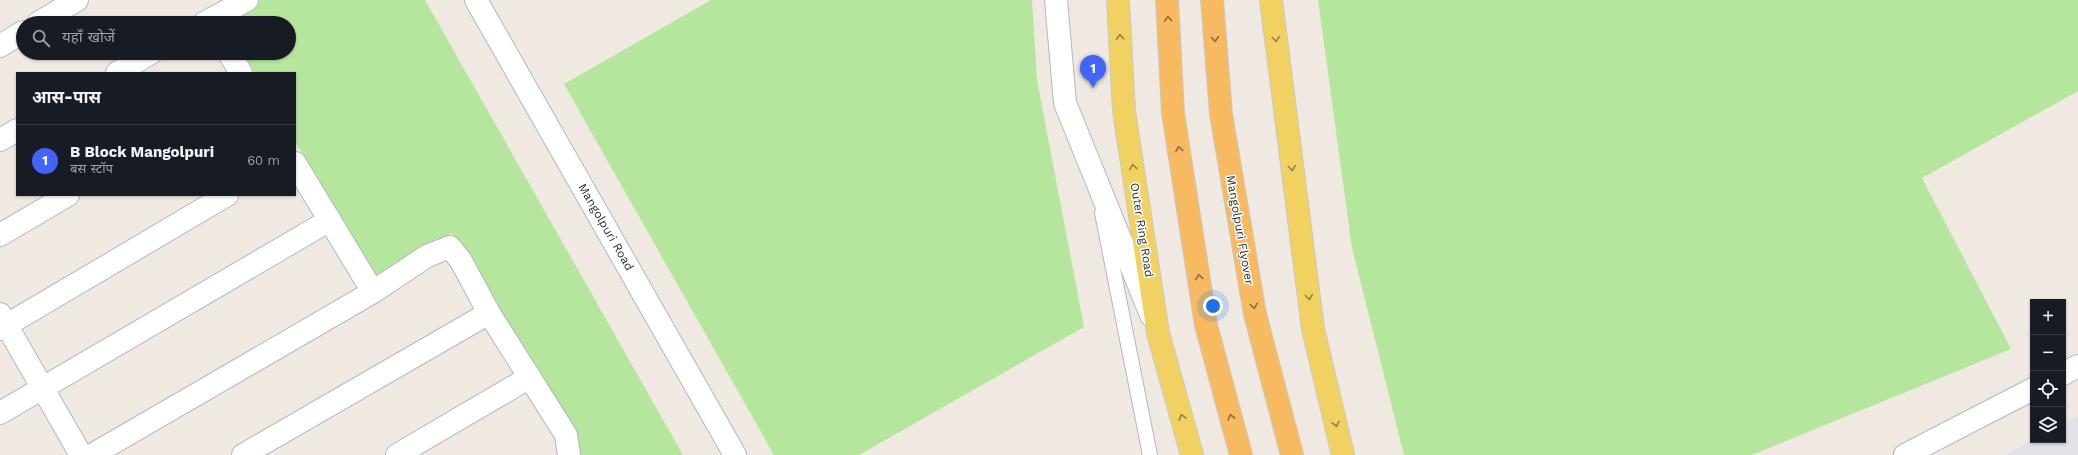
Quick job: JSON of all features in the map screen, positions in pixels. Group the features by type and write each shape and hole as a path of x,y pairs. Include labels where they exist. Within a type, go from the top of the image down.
{"highway":[{"path":"1167,0 1173,113 1206,325 1240,455"},
{"name":"Mangolpuri Flyover","path":"1212,0 1221,114 1255,314 1292,455"}],"main road":[{"name":"Outer Ring Road","path":"1118,0 1124,111 1158,332 1192,455"},
{"path":"1271,0 1313,329 1343,455"}],"street":[{"path":"50,16 77,0"},
{"path":"219,16 247,0"},
{"name":"Mangolpuri Road","path":"476,0 735,455"},
{"path":"1056,0 1065,103 1158,332"},
{"path":"0,46 16,36"},
{"path":"118,72 139,60"},
{"path":"233,60 240,72"},
{"path":"0,140 16,131"},
{"path":"296,165 373,292"},
{"path":"0,235 66,196"},
{"path":"81,455 43,388 2,322 225,196"},
{"path":"0,413 330,220"},
{"path":"92,455 373,292 427,256 450,247 462,261 489,313 566,435 569,455"},
{"path":"243,455 489,313"},
{"path":"2066,372 2078,366"},
{"path":"397,455 530,377"},
{"path":"1905,455 2030,391"}],"lane":[{"path":"1094,176 1150,455"}],"shaded area":[{"path":"2078,415 2078,455 2005,455 2030,442 2030,443 2066,443 2066,422"}],"green space":[{"path":"260,0 425,0 683,455 581,455 452,233 376,278 296,143 296,72 254,72 247,60 296,60 296,16 233,16"},
{"path":"711,0 1032,0 1037,80 1084,327 859,455 774,455 564,84"},
{"path":"1318,0 2078,0 2078,91 1922,178 2011,349 1752,455 1404,455 1352,248"}],"place":[{"name":"B Block Mangolpuri","path":"1093,88"}]}
